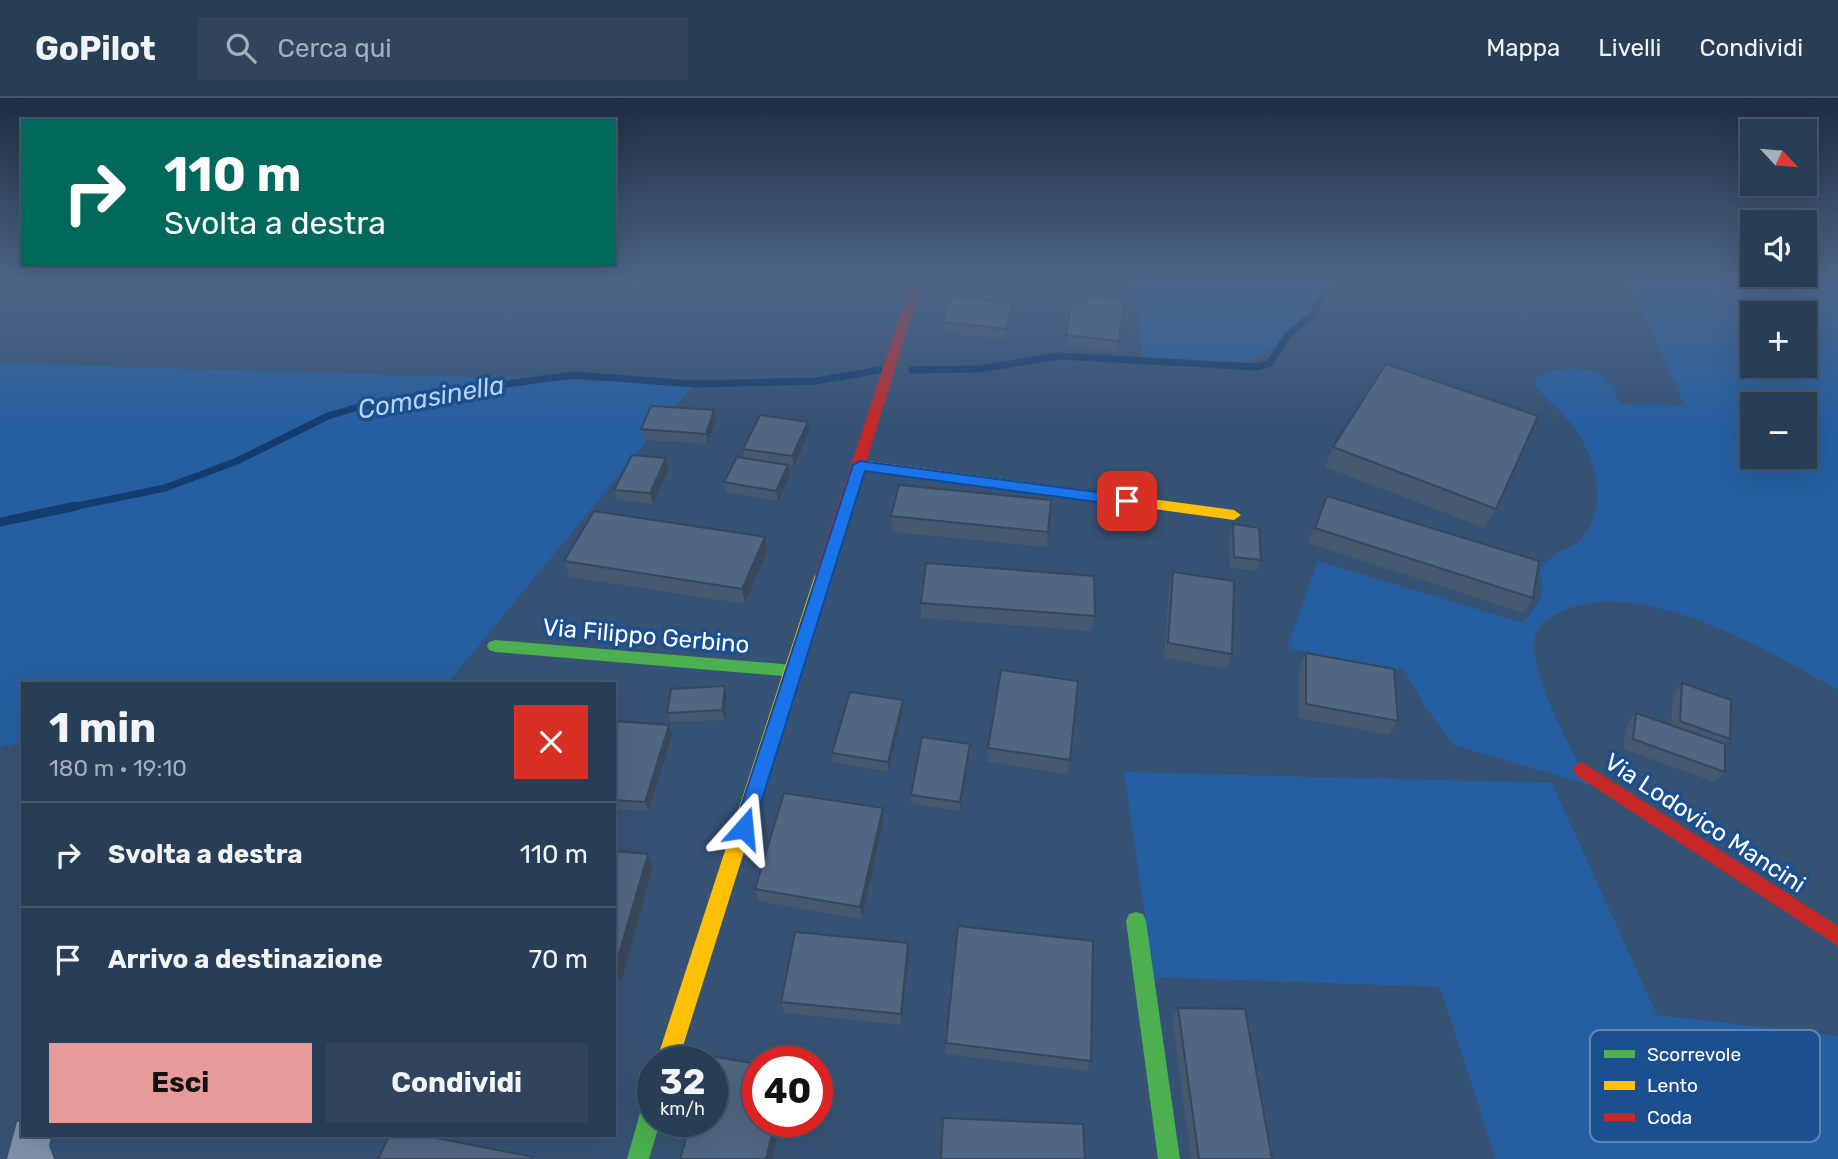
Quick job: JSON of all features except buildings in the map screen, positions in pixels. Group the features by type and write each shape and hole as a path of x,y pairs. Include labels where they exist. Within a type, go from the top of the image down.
{"street":[{"path":"672,1046 903,329"},
{"path":"860,465 1234,515"},
{"name":"Via Filippo Gerbino","path":"495,646 794,671"},
{"name":"Via Lodovico Mancini","path":"1583,770 1838,937"},
{"path":"1136,921 1169,1159"},
{"path":"31,1137 26,1156 34,1159"},
{"path":"638,1159 644,1137"}],"shaded area":[{"path":"1140,329 1297,329 1277,346 1246,362 1231,366 1187,367 1143,362"},
{"path":"1650,329 1740,329 1740,378 1817,378 1817,329 1838,329 1838,690 1741,638 1665,610 1628,603 1592,603 1560,612 1541,625 1535,637 1538,671 1563,733 1590,785 1454,745 1426,708 1404,670 1287,648 1318,561 1523,623 1542,593 1539,570 1561,551 1581,539 1590,525 1597,495 1596,479 1586,447 1568,420 1534,385 1535,379 1551,371 1572,368 1592,371 1608,380 1620,404 1684,405"},
{"path":"0,363 694,384 449,682 21,682 21,743 0,747"},
{"path":"1124,772 1552,783 1657,1015 1786,1030 1590,1030 1590,1142 1820,1142 1820,1034 1838,1036 1838,1159 1496,1159 1440,987 1154,977"}],"waterway":[{"path":"912,370 978,369 1059,356 1256,367 1269,364 1288,335 1296,329"},
{"name":"Comasinella","path":"68,508 165,488 237,461 328,416 358,407 436,393 574,375 694,384 816,381 880,370"},
{"name":"Comasinella","path":"0,522 76,506"}],"traffic: fast":[{"path":"495,646 794,671"},
{"path":"1136,921 1169,1159"},
{"path":"638,1159 644,1137"}],"traffic: slow":[{"path":"860,465 1234,515"},
{"path":"672,1046 823,575"}],"traffic: jam":[{"path":"823,575 902,329"},
{"path":"1582,770 1838,937"}],"route":[{"path":"744,828 860,465 1127,501"}]}
